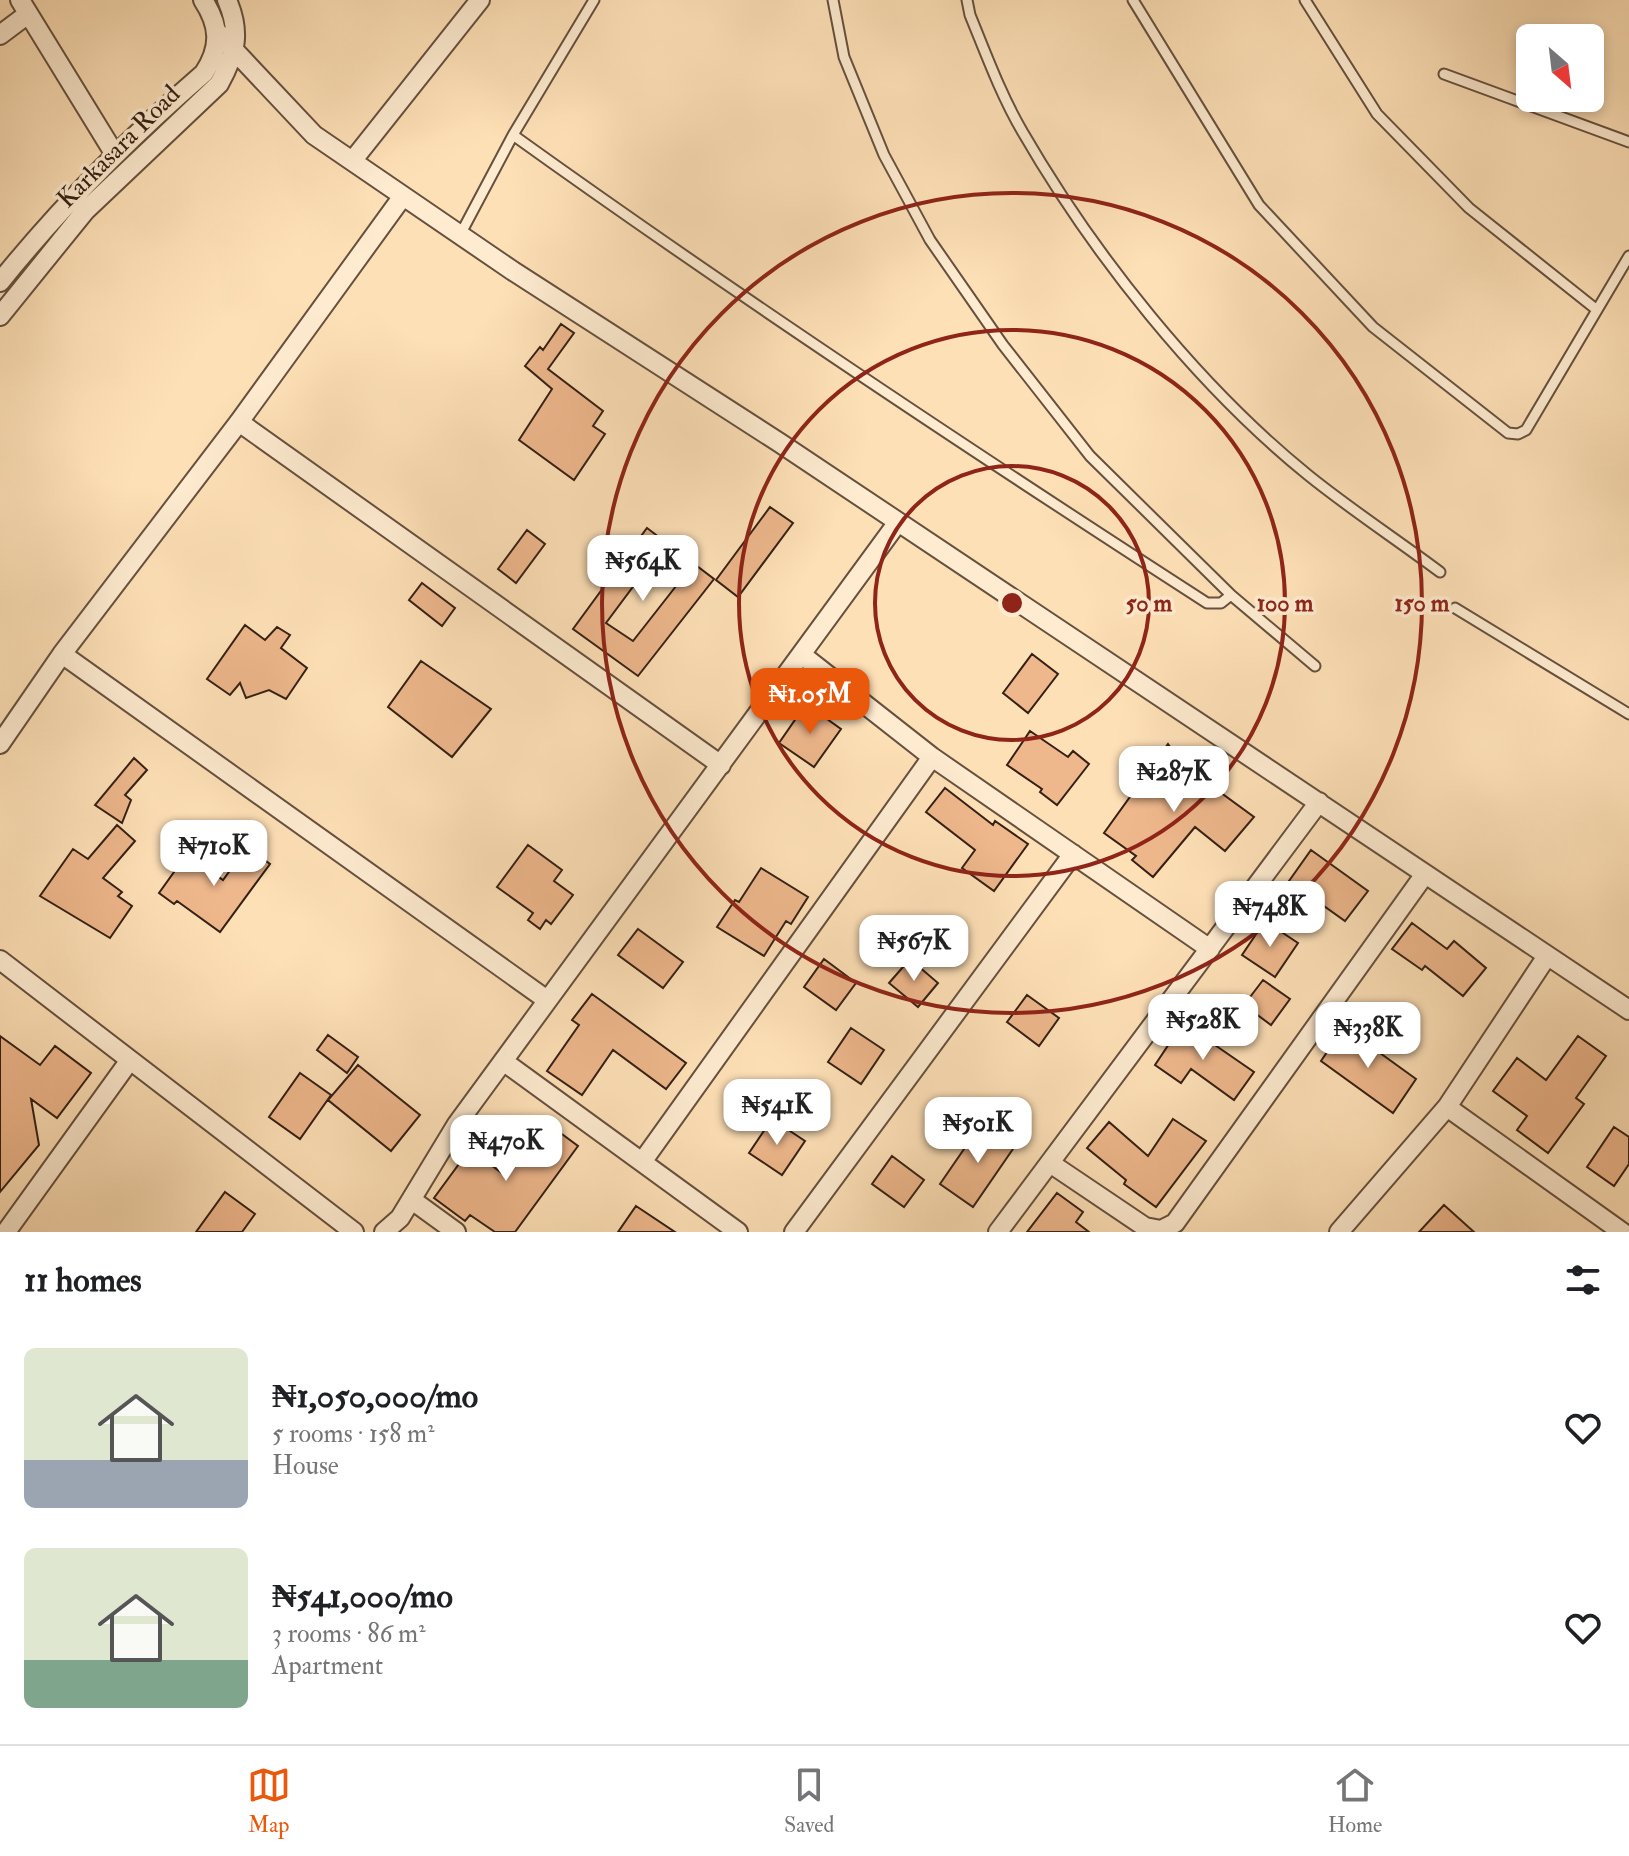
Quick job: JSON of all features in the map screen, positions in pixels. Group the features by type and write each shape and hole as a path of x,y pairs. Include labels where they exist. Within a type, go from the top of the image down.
{"street":[{"path":"203,0 217,32 314,135 460,235 1628,1007"},
{"path":"227,0 236,24 235,50"},
{"path":"353,160 480,0"},
{"path":"0,35 24,7 114,153"},
{"name":"Karkasara Road","path":"0,282 73,194 204,73 213,59 217,32"},
{"name":"Karkasara Road","path":"0,316 85,211 219,84 235,50"},
{"path":"0,744 62,654 239,422 403,196"},
{"path":"239,422 721,765"},
{"path":"384,1232 400,1218 457,1124 898,522"},
{"path":"62,654 547,1000"},
{"path":"802,655 932,757 1210,949"},
{"path":"642,1162 932,757"},
{"path":"998,1232 1319,802"},
{"path":"794,1232 1073,854"},
{"path":"1050,1163 1145,1227 1161,1230 1175,1223 1425,874"},
{"path":"1346,1230 1447,1107 1547,956"},
{"path":"0,960 354,1232"},
{"path":"6,1232 130,1060"},
{"path":"503,1061 738,1232"},
{"path":"1447,1107 1622,1232"},
{"path":"412,1200 456,1232"}],"lane":[{"path":"460,235 513,135 594,0"},
{"path":"833,0 844,57 862,108 930,240 1003,345 1090,456 1231,595 1315,666"},
{"path":"967,0 970,15 1022,131 1085,227 1159,327 1215,390 1307,474 1440,572"},
{"path":"1133,0 1259,205 1373,327 1508,433 1518,434 1526,430 1629,256"},
{"path":"1305,0 1377,114 1469,208 1597,310"},
{"path":"1444,74 1629,142"},
{"path":"513,135 663,242 962,445 1207,603 1221,603 1231,595"},
{"path":"1455,608 1629,714"}],"building":[{"path":"561,324 574,333 548,369 603,411 593,426 605,434 574,480 519,440 552,389 525,366 540,347 543,350"},
{"path":"770,507 793,523 738,597 716,580"},
{"path":"647,528 714,579 638,676 573,629","holes":["653,560 680,581 633,641 606,623"]},
{"path":"527,530 545,544 516,583 498,569"},
{"path":"422,583 455,608 442,626 409,600"},
{"path":"245,625 265,640 277,627 290,635 281,648 307,668 286,699 269,690 246,698 240,683 230,695 207,679"},
{"path":"1032,654 1058,674 1028,713 1003,693"},
{"path":"421,661 491,709 452,757 388,707"},
{"path":"806,704 841,729 814,767 779,743"},
{"path":"1030,731 1068,757 1073,751 1089,764 1057,805 1040,792 1042,789 1007,765"},
{"path":"1168,744 1183,765 1254,817 1225,851 1195,827 1153,877 1132,860 1136,856 1104,833"},
{"path":"134,758 147,770 125,795 131,800 122,823 95,805"},
{"path":"945,788 993,825 995,821 1028,844 994,891 962,868 975,850 926,812"},
{"path":"117,825 135,841 103,878 122,892 118,896 132,906 110,938 40,896 73,849 88,859"},
{"path":"528,845 562,870 554,881 573,895 551,924 546,920 540,929 528,920 533,913 497,887"},
{"path":"247,847 270,864 220,932 177,901 174,904 159,893 187,854 223,880"},
{"path":"1311,850 1368,891 1345,921 1289,881"},
{"path":"761,868 808,897 791,924 786,921 764,956 717,927 735,900 739,902"},
{"path":"1265,921 1298,943 1275,977 1242,955"},
{"path":"1412,923 1447,949 1454,941 1486,968 1463,996 1425,966 1422,970 1392,949"},
{"path":"638,929 683,962 663,988 618,955"},
{"path":"824,959 856,983 836,1010 804,987"},
{"path":"910,959 938,983 918,1007 889,983"},
{"path":"1263,980 1290,999 1271,1025 1244,1005"},
{"path":"592,994 686,1063 666,1089 613,1050 582,1095 547,1071 579,1025 572,1020"},
{"path":"1027,995 1059,1018 1039,1046 1007,1022"},
{"path":"1183,1023 1254,1072 1234,1100 1191,1069 1181,1083 1155,1065"},
{"path":"1344,1027 1416,1079 1393,1113 1321,1061"},
{"path":"851,1028 884,1050 861,1084 828,1062"},
{"path":"328,1035 358,1057 347,1073 317,1050"},
{"path":"0,1036 40,1065 55,1046 91,1073 57,1118 31,1099 39,1145 0,1192"},
{"path":"1578,1036 1606,1056 1576,1098 1584,1104 1548,1153 1517,1130 1527,1116 1493,1091 1517,1058 1546,1080"},
{"path":"358,1065 420,1115 391,1151 328,1100"},
{"path":"300,1073 331,1095 300,1139 269,1117"},
{"path":"772,1119 805,1141 782,1175 749,1153"},
{"path":"1173,1119 1206,1141 1156,1207 1124,1184 1126,1180 1087,1148 1109,1122 1148,1156"},
{"path":"547,1123 578,1146 515,1232 495,1232 470,1215 465,1221 434,1198 470,1149 507,1177"},
{"path":"982,1123 1015,1146 973,1207 940,1184"},
{"path":"1614,1127 1629,1137 1629,1164 1614,1186 1587,1167"},
{"path":"892,1156 924,1180 904,1207 872,1184"},
{"path":"225,1192 255,1214 242,1232 196,1232"},
{"path":"1057,1193 1083,1212 1076,1222 1089,1232 1027,1232"},
{"path":"1444,1205 1474,1232 1419,1232"},
{"path":"636,1206 675,1232 618,1232"}]}
